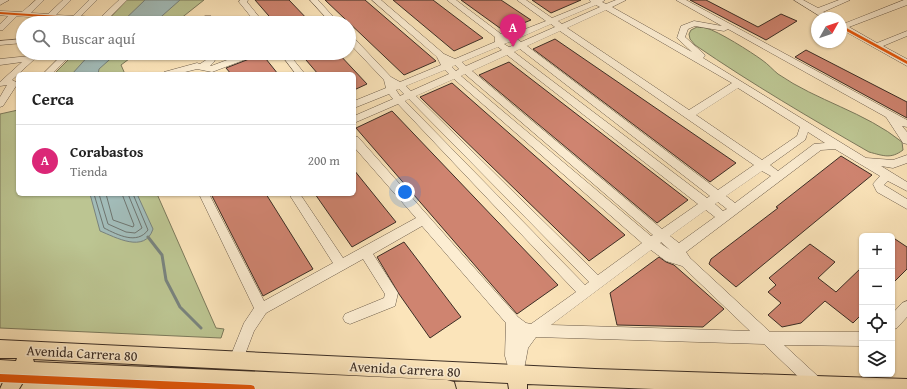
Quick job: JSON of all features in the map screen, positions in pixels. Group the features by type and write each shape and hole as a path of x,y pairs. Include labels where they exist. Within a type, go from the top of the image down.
{"main road":[{"name":"Avenida Carrera 80","path":"16,349 236,360 517,382 817,385 907,388"},
{"path":"9,389 6,370 16,349"},
{"path":"229,379 236,360"},
{"name":"Avenida Carrera 80","path":"6,370 447,389"}],"street":[{"path":"0,3 4,0"},
{"path":"24,15 40,0"},
{"path":"0,13 45,16 67,0"},
{"path":"76,16 93,0"},
{"path":"107,16 123,0"},
{"path":"244,0 243,2 254,16"},
{"path":"314,0 329,16"},
{"path":"376,0 441,56 456,62 662,235 675,253 817,385"},
{"path":"451,0 499,40 508,51 724,217"},
{"path":"521,0 778,176"},
{"path":"356,105 456,62 499,40 511,38 599,2 622,0"},
{"path":"680,0 907,124"},
{"path":"798,0 818,11 846,0"},
{"path":"356,119 561,27 599,2"},
{"path":"599,2 712,67 805,126 907,187"},
{"path":"847,24 907,2"},
{"path":"0,28 15,14"},
{"path":"712,67 681,38 684,28 694,22 742,34"},
{"path":"847,29 907,63"},
{"path":"877,46 907,33"},
{"path":"511,38 735,208"},
{"path":"0,43 16,41"},
{"path":"356,45 388,79 401,86 598,283"},
{"path":"441,56 446,66 455,75 651,243 675,253"},
{"path":"0,62 16,59"},
{"path":"1,84 29,60"},
{"path":"49,72 62,60"},
{"path":"207,71 211,60"},
{"path":"173,72 191,67 207,71 236,60"},
{"path":"290,60 299,72"},
{"path":"388,79 391,90 399,100 585,293"},
{"path":"1,84 16,83"},
{"path":"0,104 16,83"},
{"path":"689,115 737,84"},
{"path":"890,115 907,140"},
{"path":"517,382 522,345 533,332 662,235 801,138 805,126"},
{"path":"356,142 512,321 522,328 533,332 859,339"},
{"path":"675,253 818,147 836,145"},
{"path":"860,159 894,164 907,159"},
{"path":"887,175 878,184 881,189 907,205"},
{"path":"205,196 261,309"},
{"path":"295,196 341,265"},
{"path":"236,360 250,327 261,309 423,220"},
{"path":"350,318 390,302 392,293 365,252"},
{"path":"895,320 907,306"},
{"path":"512,321 512,356 517,382"}],"green space":[{"path":"127,0 204,0 184,16 112,16"},
{"path":"697,27 711,30 726,37 757,56 778,74 793,83 857,114 888,132 902,142 903,150 891,156 869,152 803,113 695,45 690,39 689,34 691,30"},
{"path":"68,60 128,60 121,65 124,72 56,72"},
{"path":"16,110 16,196 158,196 216,328 224,329 221,338 0,328 0,114"}],"water":[{"path":"145,0 180,0 162,16 128,16"},
{"path":"85,60 109,60 99,69 98,72 74,72"},
{"path":"91,196 138,196 153,229 149,237 143,241 137,242 121,240 100,231"}],"building":[{"path":"255,0 289,0 304,16 269,16"},
{"path":"325,0 365,0 436,61 404,75 356,29 356,16 342,16"},
{"path":"393,0 433,0 483,38 454,51"},
{"path":"461,0 501,0 531,20 504,31"},
{"path":"532,0 581,0 551,13"},
{"path":"690,0 706,0 758,27 781,14 797,21 766,40"},
{"path":"555,39 736,163 710,182 533,49"},
{"path":"806,50 907,102 907,118 795,57"},
{"path":"247,60 267,60 276,72 229,72 226,68"},
{"path":"306,60 345,60 356,72 316,72"},
{"path":"509,62 688,200 657,223 479,75"},
{"path":"356,72 367,84 356,89"},
{"path":"452,83 625,235 589,261 420,97"},
{"path":"392,111 558,285 517,314 356,128"},
{"path":"841,156 872,175 736,287 709,264 711,259 778,208 776,207"},
{"path":"356,172 396,222 352,247 316,196 356,196"},
{"path":"212,196 267,196 313,269 263,296"},
{"path":"895,239 907,247 907,269 895,281"},
{"path":"404,242 461,317 430,338 399,294 377,257"},
{"path":"810,244 835,262 818,278 836,292 859,270 859,317 853,323 825,301 801,323 782,327 768,315 781,303 768,292 776,285 769,278"},
{"path":"659,257 674,265 724,309 703,327 617,325 610,293"}],"waterway":[{"path":"148,237 162,255 166,280 180,307 201,328"}],"cycle path":[{"path":"0,13 44,16"},
{"path":"847,29 907,63"},
{"path":"0,378 251,389"}],"place":[{"name":"Corabastos","path":"513,47"}]}
